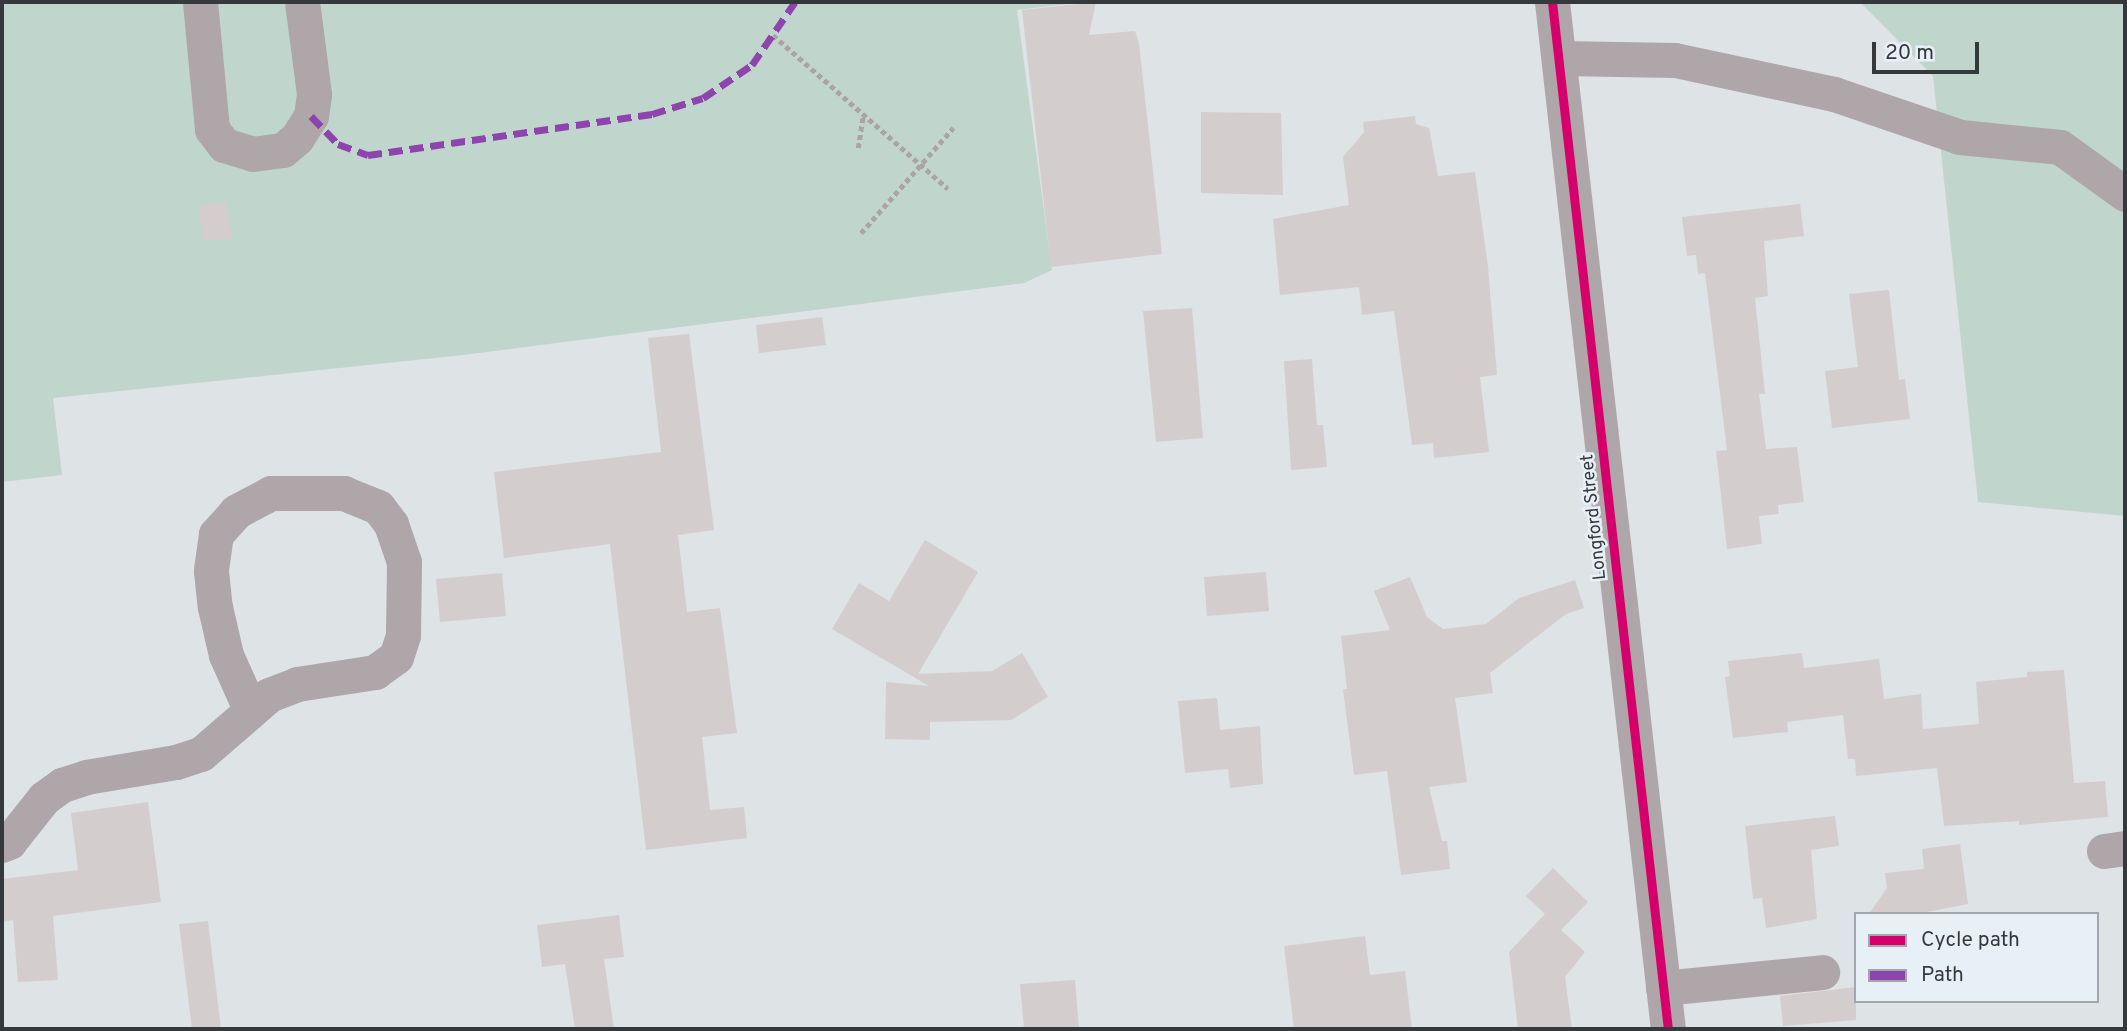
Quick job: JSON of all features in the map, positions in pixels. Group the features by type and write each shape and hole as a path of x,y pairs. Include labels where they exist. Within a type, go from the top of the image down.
{"street":[{"path":"200,2 212,129 224,145 253,153 283,150 297,138 311,116 314,94 302,2"},
{"name":"Longford Street","path":"1552,2 1668,1029"},
{"path":"1559,58 1675,60 1834,94 1960,136 2060,147 2125,194"},
{"path":"2,845 9,842 44,798 62,785 86,776 176,762 201,754 268,695 297,684 375,672 396,657 403,635 404,562 391,524 378,508 344,493 271,493 236,512 216,534 211,571 215,607 226,655 250,709"},
{"path":"1663,988 1822,972"}],"path":[{"path":"773,35 948,189"},
{"path":"858,148 863,115"},
{"path":"861,233 953,128"}],"green space":[{"path":"2,2 1086,2 1017,10 1052,270 1024,283 463,355 53,398 62,475 2,482"},
{"path":"1860,2 2125,2 2125,516 1978,502 1933,76"}],"building":[{"path":"1096,2 1089,35 1135,31 1139,43 1162,254 1051,267 1022,10"},
{"path":"1201,112 1281,113 1283,195 1201,193"},
{"path":"1415,116 1416,124 1429,128 1438,176 1475,172 1488,267 1497,375 1480,377 1489,452 1434,458 1433,443 1412,445 1394,311 1362,315 1359,287 1280,295 1273,219 1349,205 1343,157 1364,132 1363,122"},
{"path":"227,202 232,238 203,241 198,206"},
{"path":"1800,204 1804,236 1764,241 1768,296 1755,298 1765,394 1759,394 1766,449 1797,447 1804,502 1778,505 1779,514 1759,516 1762,544 1727,549 1716,451 1727,450 1705,273 1698,274 1696,255 1687,256 1682,217"},
{"path":"1889,290 1899,380 1905,379 1910,419 1832,428 1825,371 1858,367 1849,294"},
{"path":"1192,308 1203,438 1156,442 1143,311"},
{"path":"822,317 826,345 759,353 756,325"},
{"path":"689,334 714,530 678,535 687,612 720,608 737,733 702,737 710,810 744,807 747,838 646,850 610,544 504,558 494,472 661,452 648,338"},
{"path":"1312,359 1317,425 1323,425 1327,467 1291,470 1284,361"},
{"path":"925,540 978,572 918,674 992,671 1022,653 1048,697 1011,720 930,722 930,740 885,739 886,682 929,686 832,629 859,583 889,601"},
{"path":"1266,572 1269,611 1207,616 1204,577"},
{"path":"502,573 506,616 440,622 436,579"},
{"path":"1410,577 1427,617 1443,629 1486,624 1519,598 1575,580 1584,608 1566,614 1490,673 1493,693 1455,698 1467,782 1429,787 1442,841 1447,841 1450,869 1401,875 1387,771 1354,775 1343,689 1347,689 1341,636 1390,630 1374,591"},
{"path":"1802,653 1804,668 1879,659 1884,699 1921,694 1923,729 1979,724 1976,682 2027,677 2027,672 2064,670 2074,783 2105,781 2108,817 2019,825 2019,821 1944,826 1937,768 1856,776 1855,759 1848,759 1843,715 1787,722 1788,732 1733,738 1725,677 1730,676 1728,661"},
{"path":"1217,698 1220,730 1260,726 1263,784 1230,788 1228,769 1185,773 1178,701"},
{"path":"148,802 161,902 53,916 58,980 18,982 13,920 2,922 2,879 78,870 71,813"},
{"path":"1835,816 1839,846 1811,850 1817,919 1766,928 1762,898 1753,899 1745,826"},
{"path":"1960,844 1968,904 1926,912 1870,912 1887,888 1885,873 1924,869 1922,849"},
{"path":"1553,868 1588,902 1561,930 1585,952 1565,977 1572,1029 1518,1029 1509,952 1545,914 1526,896"},
{"path":"619,915 624,957 604,959 614,1029 575,1029 565,964 542,967 537,925"},
{"path":"208,921 221,1029 192,1029 179,924"},
{"path":"1365,936 1370,975 1405,971 1412,1029 1294,1029 1284,946"},
{"path":"1075,980 1079,1029 1024,1029 1020,984"},
{"path":"1854,987 1856,1020 1783,1026 1780,996"}],"marked path":[{"path":"311,116 338,144 368,155 652,114 703,98 752,65 795,2"}],"cycle path":[{"path":"1552,2 1668,1029"}]}
